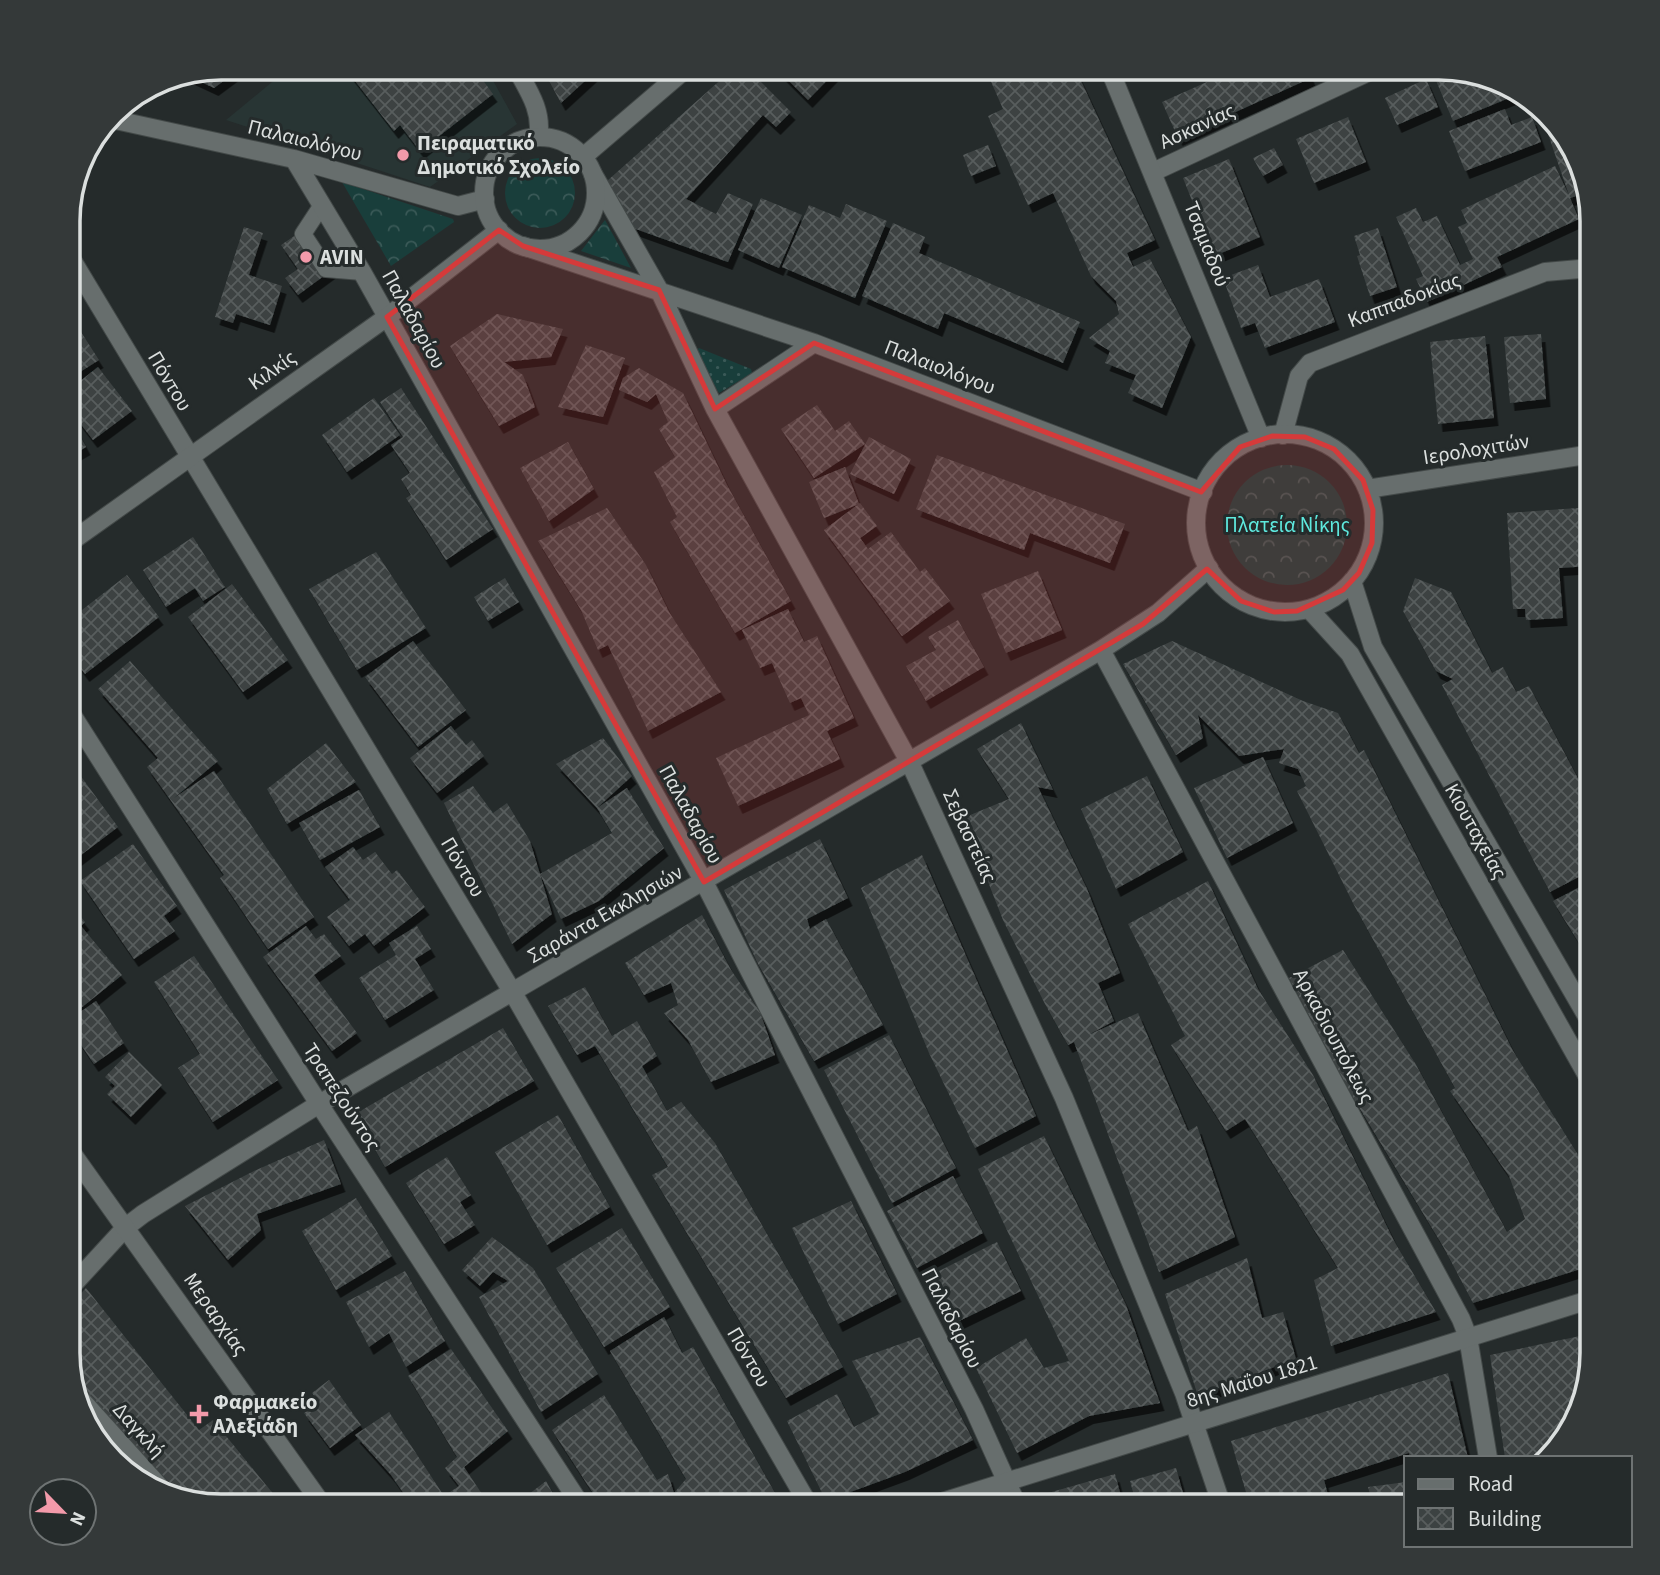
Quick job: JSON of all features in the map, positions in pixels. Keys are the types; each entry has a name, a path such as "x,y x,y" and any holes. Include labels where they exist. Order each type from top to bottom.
{"street":[{"name":"Τσαμαδού","path":"1114,80 1261,438"},
{"name":"Ασκανίας","path":"1153,172 1351,80"},
{"path":"523,81 537,109 538,137"},
{"path":"583,157 672,81"},
{"name":"Παλαιολόγου","path":"123,121 294,159 458,206 485,199"},
{"path":"538,137 559,140 583,157 593,174 595,203 582,230 555,247 523,246 499,230 491,219 485,199 487,177 497,158 512,145 538,137"},
{"name":"Παλαδαρίου","path":"294,159 362,272 704,882 974,1409 1012,1494"},
{"name":"Σεβαστείας","path":"593,174 659,290 715,410 910,763 1064,1098 1195,1423 1218,1494"},
{"name":"Κιλκίς","path":"81,534 387,317 499,230"},
{"name":"Παλαιολόγου","path":"523,246 814,343 1203,492"},
{"name":"Καππαδοκίας","path":"1283,435 1299,376 1310,363 1545,272 1579,269"},
{"name":"Πόντου","path":"81,275 513,993 802,1494"},
{"path":"715,410 814,343"},
{"path":"1283,435 1315,440 1334,449 1350,463 1367,489 1373,510 1374,532 1364,563 1352,581 1332,598 1309,609 1274,612 1252,606 1231,594 1209,568 1198,536 1197,514 1203,492 1221,462 1240,447 1261,438 1283,435"},
{"name":"Ιερολοχιτών","path":"1367,489 1579,456"},
{"name":"Σαράντα Εκκλησιών","path":"81,1276 126,1227 319,1104 1101,650 1158,613 1209,568"},
{"name":"Κιουταχείας","path":"1352,581 1373,647 1579,1003"},
{"name":"Κιουταχείας","path":"1309,609 1350,654 1579,1061"},
{"name":"Αρκαδιουπόλεως","path":"1101,650 1461,1319 1468,1338 1488,1456"},
{"name":"Τραπεζούντος","path":"81,729 319,1104 574,1494"},
{"name":"Μεραρχίας","path":"81,1165 315,1494"},
{"name":"8ης Μαΐου 1821","path":"966,1494 1579,1303"},
{"name":"Δαγκλή","path":"95,1415 148,1474"}],"lane":[{"path":"322,205 303,234 326,269 362,272"}],"highlighted area":[{"path":"499,230 523,246 659,290 715,409 814,343 1201,492 1240,447 1272,436 1305,437 1334,449 1363,480 1373,510 1372,543 1359,573 1343,590 1297,611 1274,612 1241,601 1207,569 1143,624 704,882 387,317"}],"shaded area":[{"name":"Πειραματικό Δημοτικό Σχολείο","path":"273,81 493,81 517,124 430,187 226,120"}],"green space":[{"path":"533,158 547,158 560,164 569,173 575,193 573,206 565,218 547,228 533,228 520,222 511,213 505,200 505,186 511,173 520,164"},
{"path":"342,182 453,219 454,222 391,266"},
{"path":"605,220 631,268 581,251"},
{"path":"699,348 751,369 752,373 719,393 695,352"},
{"name":"Πλατεία Νίκης","path":"1287,465 1310,469 1330,482 1343,502 1347,525 1343,548 1330,568 1310,581 1287,585 1264,581 1244,568 1231,548 1227,525 1231,502 1244,482 1264,469"}],"building":[{"path":"827,80 808,100 789,81"},
{"path":"990,80 1081,80 1155,240 1127,253 1133,267 1150,259 1191,337 1162,408 1128,393 1136,375 1105,363 1110,351 1089,338 1119,314 1116,301 1091,276 1053,193 1028,205 988,116 1003,109"},
{"path":"1211,80 1306,80 1178,138 1162,102"},
{"path":"1426,80 1438,107 1397,125 1385,98"},
{"path":"1436,80 1475,85 1508,99 1453,121"},
{"path":"223,81 214,88 202,82"},
{"path":"355,81 483,81 493,94 420,151 400,125 394,131"},
{"path":"549,81 585,81 561,103"},
{"path":"720,81 760,81 791,112 776,127 763,115 686,199 716,214 728,193 753,204 728,262 633,228 607,181"},
{"path":"1505,109 1511,125 1532,117 1541,142 1465,171 1449,131"},
{"path":"1348,117 1366,162 1314,183 1296,139"},
{"path":"1548,133 1556,143 1572,176 1577,196 1570,198 1579,219 1497,257 1502,267 1427,302 1416,279 1423,276 1396,217 1416,208 1423,222 1437,216 1460,265 1473,259 1458,227 1467,223 1461,210 1555,166 1569,195"},
{"path":"988,145 996,166 971,176 963,155"},
{"path":"1274,148 1283,165 1263,176 1253,158"},
{"path":"1229,159 1260,237 1214,256 1183,178"},
{"path":"761,198 802,215 779,268 738,250"},
{"path":"846,204 887,221 855,298 782,267 809,205 840,218"},
{"path":"893,223 925,237 919,253 1080,322 1063,363 944,313 938,329 862,296"},
{"path":"244,227 263,233 249,275 282,286 270,325 236,314 233,323 215,317"},
{"path":"1378,228 1397,287 1370,296 1357,256 1360,255 1354,236"},
{"path":"303,230 332,270 298,295 285,278 298,269 281,245"},
{"path":"1258,265 1270,297 1319,279 1335,322 1265,348 1255,323 1241,328 1223,278"},
{"path":"497,314 563,329 551,357 504,362 523,375 535,407 499,426 450,346"},
{"path":"81,332 99,360 81,371"},
{"path":"1541,334 1546,399 1510,403 1504,337"},
{"path":"1485,336 1494,418 1438,424 1430,342"},
{"path":"586,345 625,358 603,417 558,407"},
{"path":"98,367 132,411 93,440 81,424 81,380"},
{"path":"639,368 683,393 727,485 791,601 735,633 670,522 677,517 654,472 675,457 659,429 668,422 656,394 647,402 619,390 623,378"},
{"path":"401,388 493,529 446,560 406,498 411,495 401,479 410,473 391,445 403,437 380,402"},
{"path":"374,398 400,435 347,472 322,435"},
{"path":"817,405 835,431 849,421 865,444 814,478 781,429"},
{"path":"869,437 911,459 894,494 850,474"},
{"path":"81,438 86,447 81,450"},
{"path":"568,442 594,489 549,521 520,468"},
{"path":"937,455 1125,524 1110,563 1030,533 1024,550 916,509"},
{"path":"845,467 859,504 824,518 809,482"},
{"path":"860,503 877,526 860,538 868,549 891,532 920,572 925,568 950,601 902,636 824,530"},
{"path":"607,508 646,565 669,612 721,692 648,731 608,645 598,650 581,610 538,541"},
{"path":"1579,508 1579,567 1559,568 1563,618 1526,620 1525,609 1513,609 1507,513"},
{"path":"193,537 225,587 203,601 195,588 166,607 143,570"},
{"path":"376,552 426,628 357,670 309,589"},
{"path":"1038,571 1062,630 1006,653 981,594"},
{"path":"127,575 159,617 85,674 81,669 81,611"},
{"path":"505,578 519,602 488,621 474,597"},
{"path":"1415,578 1451,592 1492,673 1503,667 1516,692 1529,686 1579,780 1579,877 1550,892 1442,685 1453,679 1436,671 1403,611"},
{"path":"232,584 288,660 243,692 188,617"},
{"path":"788,609 804,642 817,636 854,718 827,731 840,759 738,806 716,758 809,715 801,698 790,703 772,663 760,668 742,630"},
{"path":"958,620 984,667 926,701 906,666 936,650 928,637"},
{"path":"413,641 466,710 418,747 365,677"},
{"path":"1172,641 1303,701 1338,713 1359,753 1364,750 1513,1051 1579,1156 1579,1270 1473,1303 1444,1248 1351,1094 1289,978 1343,950 1415,1063 1507,1232 1525,1219 1509,1176 1450,1091 1455,1088 1354,905 1297,791 1306,786 1298,769 1279,763 1284,749 1239,756 1198,715 1203,738 1176,755 1123,664"},
{"path":"130,661 218,761 174,798 214,771 314,917 268,949 220,878 224,875 147,767 158,758 98,689"},
{"path":"1021,723 1053,790 1038,787 1087,889 1120,973 1098,983 1114,1021 1088,1035 1138,1013 1188,1131 1197,1126 1235,1237 1159,1272 1074,1042 1068,1045 1003,920 963,818 1009,799 977,749"},
{"path":"451,726 466,745 472,740 484,756 437,793 410,758"},
{"path":"603,738 632,776 597,808 556,764"},
{"path":"326,743 356,782 287,824 267,789"},
{"path":"1263,757 1293,823 1227,858 1194,788"},
{"path":"81,776 118,827 81,855"},
{"path":"1147,776 1183,852 1116,889 1081,809"},
{"path":"473,786 493,813 507,803 530,841 552,914 512,944 444,803"},
{"path":"627,788 664,848 599,901 561,919 540,874 612,833 597,808"},
{"path":"359,790 380,827 320,860 299,823"},
{"path":"820,839 848,898 807,919 810,929 826,919 883,1025 814,1061 757,962 724,890"},
{"path":"133,844 177,906 164,916 175,931 134,959 81,880"},
{"path":"353,847 363,860 375,852 392,874 397,870 425,907 374,946 365,934 349,946 327,917 350,900 325,867"},
{"path":"922,855 1036,1116 975,1148 929,1053 861,888"},
{"path":"1208,881 1258,989 1313,1075 1394,1241 1436,1312 1331,1346 1314,1280 1338,1268 1245,1119 1226,1131 1171,1045 1185,1036 1128,924"},
{"path":"1579,888 1579,943 1553,901"},
{"path":"702,915 731,970 760,1012 775,1055 711,1082 688,1040 664,1013 678,1005 671,983 644,995 625,963"},
{"path":"81,926 122,975 81,1008"},
{"path":"306,926 316,939 324,934 341,956 314,975 357,1033 332,1051 263,957"},
{"path":"417,926 431,949 415,959 434,990 385,1020 359,978 396,955 389,943"},
{"path":"194,956 278,1080 213,1122 178,1068 200,1054 154,982"},
{"path":"585,987 612,1036 637,1021 657,1056 642,1066 667,1111 681,1102 715,1143 843,1367 786,1398 652,1175 668,1167 595,1046 577,1055 548,1006"},
{"path":"96,1001 124,1043 94,1064 81,1045 81,1012"},
{"path":"503,1028 534,1081 385,1167 355,1114"},
{"path":"889,1035 956,1168 892,1203 824,1070"},
{"path":"129,1052 162,1085 131,1117 107,1094 115,1086 105,1077"},
{"path":"558,1115 610,1207 547,1245 495,1152"},
{"path":"1044,1136 1126,1305 1160,1403 1089,1416 1017,1453 976,1368 1026,1338 1044,1368 1069,1361 978,1169"},
{"path":"324,1140 341,1184 257,1214 261,1230 228,1260 185,1206 254,1171"},
{"path":"447,1157 471,1195 460,1202 475,1225 444,1244 406,1183"},
{"path":"953,1176 983,1233 917,1268 887,1211"},
{"path":"356,1198 392,1256 336,1290 302,1231"},
{"path":"851,1201 897,1294 838,1324 792,1228"},
{"path":"622,1228 670,1307 604,1347 556,1268"},
{"path":"492,1237 533,1268 598,1374 541,1412 479,1297 508,1281 493,1272 480,1286 462,1270"},
{"path":"997,1242 1021,1291 951,1325 927,1277"},
{"path":"1247,1258 1262,1318 1283,1312 1296,1359 1198,1396 1165,1294"},
{"path":"405,1271 445,1341 406,1367 389,1333 369,1347 346,1302"},
{"path":"86,1288 199,1430 213,1420 273,1494 203,1493 172,1486 87,1395 81,1362 81,1293"},
{"path":"664,1317 682,1353 693,1347 775,1494 594,1494 552,1430 604,1395 657,1480 668,1474 674,1493 686,1479 610,1351"},
{"path":"1579,1336 1577,1381 1572,1399 1556,1432 1534,1456 1505,1456 1490,1355"},
{"path":"920,1337 973,1440 905,1472 845,1494 823,1494 787,1421 837,1394 854,1427 879,1414 852,1361"},
{"path":"451,1349 508,1431 464,1467 482,1494 447,1494 459,1486 445,1468 457,1457 408,1376"},
{"path":"1448,1373 1468,1456 1410,1456 1409,1453 1324,1480 1328,1494 1246,1494 1231,1441"},
{"path":"329,1380 361,1425 330,1448 304,1413 319,1402 312,1393"},
{"path":"389,1412 443,1494 404,1494 391,1475 355,1435"},
{"path":"1176,1468 1183,1494 1134,1494 1130,1481"},
{"path":"1115,1474 1120,1494 1048,1494"},
{"path":"546,1481 553,1494 529,1494"},
{"path":"1404,1482 1404,1494 1370,1494 1368,1487"}],"place":[{"name":"Πειραματικό Δημοτικό Σχολείο","path":"403,155"},
{"name":"AVIN","path":"306,257"},
{"name":"Φαρμακείο Αλεξιάδη","path":"199,1414"}]}
